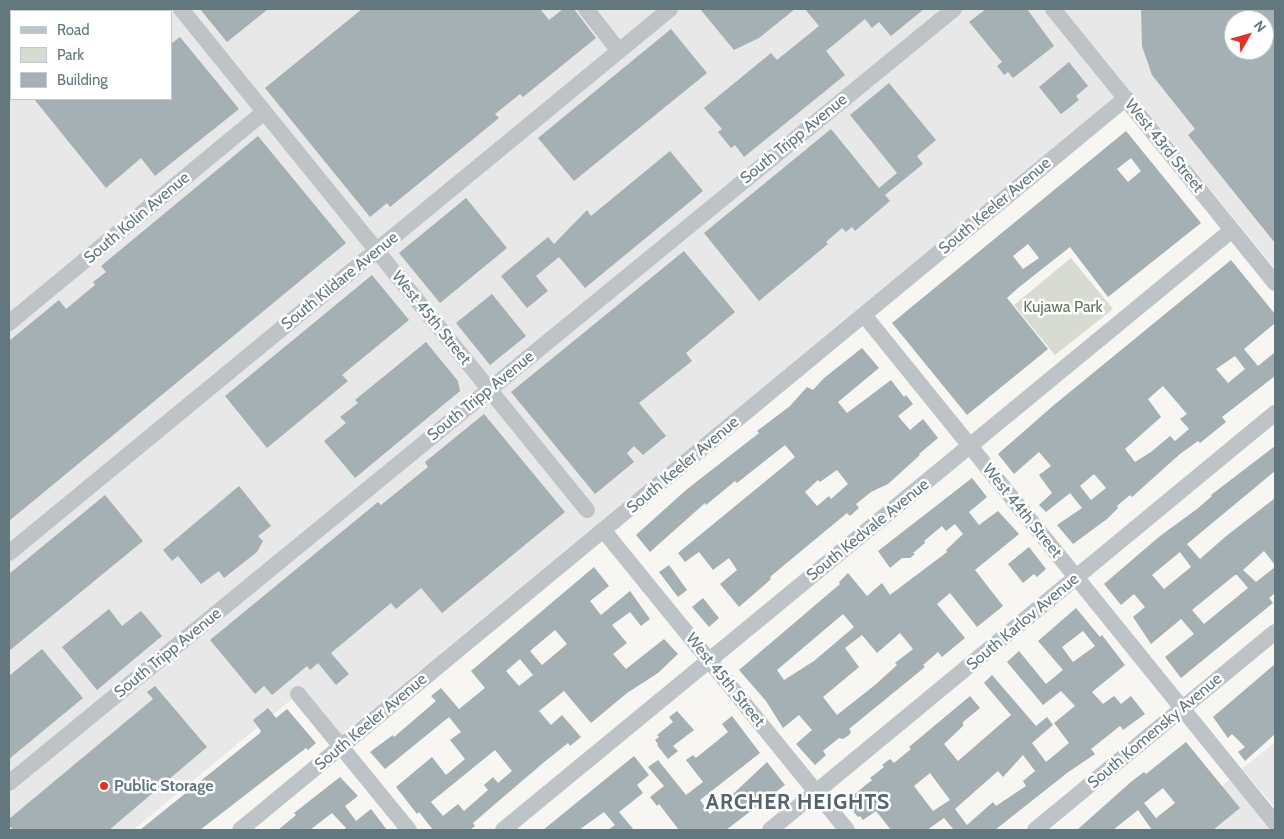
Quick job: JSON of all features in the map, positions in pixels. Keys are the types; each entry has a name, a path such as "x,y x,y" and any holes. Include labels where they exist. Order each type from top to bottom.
{"street":[{"name":"West 45th Street","path":"181,9 587,510"},
{"path":"586,9 620,51"},
{"name":"South Kildare Avenue","path":"9,553 670,9"},
{"name":"South Tripp Avenue","path":"9,783 954,9"},
{"name":"West 43rd Street","path":"1053,9 1275,283"},
{"name":"South Keeler Avenue","path":"240,830 1126,98"},
{"name":"South Kolin Avenue","path":"9,323 264,112"},
{"name":"South Kedvale Avenue","path":"504,830 1232,230"},
{"name":"West 44th Street","path":"864,315 1275,823"},
{"name":"South Karlov Avenue","path":"770,830 1275,413"},
{"name":"West 45th Street","path":"604,530 847,830"},
{"name":"South Komensky Avenue","path":"1035,830 1275,632"},
{"path":"298,694 409,830"}],"shaded area":[{"path":"9,9 1275,9 1275,269 1127,87 335,740 298,694 133,830 9,830"},
{"path":"1275,742 1275,807 1242,769"},
{"path":"1230,779 1270,829 1168,830"}],"green space":[{"name":"Kujawa Park","path":"1071,258 1113,309 1055,355 1014,305"}],"building":[{"path":"200,9 268,9 227,42"},
{"path":"362,9 540,9 549,20 563,9 574,9 596,38 523,97 520,94 495,114 499,118 390,207 387,203 370,217 265,88"},
{"path":"700,9 795,9 759,38 734,50"},
{"path":"805,9 924,9 891,36 879,22 872,28 865,19 826,51 845,75 744,157 735,145 731,148 718,132 722,129 704,108 771,53 777,60 819,26"},
{"path":"986,9 1027,9 1054,46 1013,78 1008,72 1004,75 997,66 1002,62 969,22"},
{"path":"1141,9 1275,9 1275,243 1188,135 1195,129 1152,75 1142,46"},
{"path":"671,29 707,73 574,181 538,138"},
{"path":"180,37 239,109 155,176 141,158 106,188 35,100 172,100 172,43"},
{"path":"1069,62 1088,86 1076,96 1079,100 1061,114 1039,87"},
{"path":"889,83 936,140 917,156 923,164 885,195 890,201 855,231 852,227 846,232 842,228 826,242 828,244 759,301 704,233 831,129 879,188 897,173 850,115"},
{"path":"1126,131 1201,223 1108,297 1070,247 1018,288 1007,298 1048,349 967,415 892,323","holes":["1131,158 1141,171 1128,182 1117,169","1028,244 1039,258 1023,269 1013,256"]},
{"path":"258,136 346,243 9,521 9,341 59,300 66,309 95,285 93,282 106,272 101,266"},
{"path":"670,151 703,191 585,288 559,257 536,276 548,291 527,308 501,276 548,237 554,244 587,210 591,216"},
{"path":"466,198 507,248 440,303 399,253"},
{"path":"684,251 735,312 686,353 692,361 639,403 666,436 643,455 634,446 627,453 634,462 595,494 511,392"},
{"path":"1231,260 1275,314 1275,323 1244,349 1258,366 1275,352 1275,376 1222,417 1226,422 1200,443 1198,441 1180,454 1132,497 1130,495 1117,506 1118,508 1107,519 1073,544 1057,525 1082,508 1070,493 1046,512 1039,505 1052,493 1039,475 1051,466 1039,452 1014,474 998,454 1054,405","holes":["1235,356 1245,369 1228,383 1216,369","1163,386 1187,414 1180,419 1189,429 1175,441 1170,436 1151,452 1135,462 1125,449 1161,417 1148,399","1094,474 1106,488 1091,500 1080,486"]},
{"path":"372,275 409,320 342,375 348,381 267,448 225,396"},
{"path":"492,294 526,336 490,365 456,323"},
{"path":"426,342 458,381 460,391 355,478 324,441 346,423 340,417 358,403 355,400"},
{"path":"862,348 879,368 838,402 847,413 891,380 904,397 906,395 913,404 898,416 910,430 923,419 938,438 888,484 871,492 856,504 859,508 850,516 847,513 771,576 770,580 739,607 720,584 737,570 729,558 713,570 699,552 685,562 678,553 795,457 785,445 737,483 735,481 706,505 705,503 650,552 636,535 686,490 759,433 757,431 790,406 807,387 813,390 824,378","holes":["837,470 848,484 831,499 829,496 817,506 805,492 818,480 820,482"]},
{"path":"484,414 565,512 442,613 421,588 396,609 391,603 331,653 349,674 336,685 318,663 310,670 307,666 272,695 264,686 255,694 210,640 378,502 381,505 428,467 425,462"},
{"path":"1275,446 1275,471 1187,544 1200,559 1275,498 1275,565 1264,551 1243,570 1256,582 1275,567 1275,593 1269,598 1273,603 1181,678 1165,657 1194,634 1181,619 1151,644 1133,617 1145,607 1134,594 1121,605 1104,584 1160,536 1197,509 1211,495","holes":["1180,552 1191,567 1164,589 1152,575","1235,575 1248,588 1204,624 1192,610"]},
{"path":"972,478 987,497 969,512 979,525 998,511 1019,534 975,570 1003,606 977,627 950,593 937,604 965,638 942,657 938,652 923,665 925,667 849,729 851,732 849,735 843,739 839,738 823,751 826,755 815,765 796,744 812,730 799,715 783,728 766,701 739,670 840,584 839,582 848,573 867,596 882,583 890,595 947,552 946,550 963,534 955,524 946,531 942,526 924,541 925,543 913,553 915,554 910,558 902,558 890,568 878,551","holes":["843,614 854,627 814,661 784,680 777,670","900,633 913,649 895,663 897,665 875,685 837,715 823,697 859,667 845,648 862,635 877,653"]},
{"path":"239,486 271,526 258,536 263,541 257,552 224,578 219,571 201,584 178,556 172,561 163,550"},
{"path":"105,495 143,541 9,651 9,574"},
{"path":"1029,547 1046,569 1037,577 1034,574 1023,583 1008,564"},
{"path":"669,565 687,590 678,597 659,572"},
{"path":"594,567 609,586 590,601 601,615 630,591 650,619 641,626 630,612 612,625 627,643 613,654 626,669 664,639 678,654 658,673 627,693 591,723 564,691 539,711 551,725 562,715 581,737 570,746 568,743 543,763 473,823 475,826 470,830 433,830 419,812 417,814 396,787 432,757 446,775 465,759 450,740 461,732 449,717 385,769 370,752 393,735 394,737 436,701 431,696 441,688 459,709 485,688 471,671","holes":["555,630 567,644 542,665 530,651","520,659 533,675 519,686 506,671","495,750 512,771 498,783 493,777 484,785 488,790 464,811 458,804 443,816 431,802"]},
{"path":"703,598 719,618 709,627 692,607"},
{"path":"1076,608 1100,637 1102,635 1125,665 1092,692 1103,704 1114,696 1121,704 1131,696 1145,714 1123,730 1120,726 1091,749 1095,754 1067,773 995,830 954,830 944,818 927,830 891,830 876,811 863,820 860,816 858,817 845,802 872,780 870,778 884,767 882,765 890,759 894,763 911,749 909,747 970,696 980,708 963,722 963,726 944,744 958,761 1011,715 984,683 992,675 1036,726 1047,717 1053,725 1032,743 1046,762 1069,743 1054,723 1075,706 1061,691 1043,705 1007,662 1019,651 1046,684 1063,670 1038,641","holes":["1083,631 1095,646 1073,662 1062,647","1023,755 1035,771 1023,781 1026,786 996,806 993,802 967,825 955,809 998,771 1003,777","930,773 950,800 933,811 914,786"]},
{"path":"109,609 122,626 141,611 162,636 97,690 62,647"},
{"path":"42,649 83,698 9,759 9,676"},
{"path":"1275,664 1275,734 1245,761 1238,752 1245,747 1232,734 1228,738 1213,717"},
{"path":"155,686 207,747 109,830 13,830 9,825 9,819 153,699 147,692"},
{"path":"268,708 276,718 287,709 316,743 308,750 306,748 200,830 140,830 260,733 261,731 253,720"},
{"path":"677,711 694,730 673,746 678,751 668,759 655,740 659,737 657,735 673,722 669,717"},
{"path":"732,716 760,753 700,800 710,814 716,809 719,811 734,798 732,795 767,762 785,785 726,830 679,830 659,804 657,806 650,797 664,786 648,767 658,760 686,795 703,782 686,760 693,755 696,758 728,732 722,724"},
{"path":"1186,742 1240,808 1213,830 1152,830 1138,810 1113,830 1077,830 1132,781 1144,772 1146,774","holes":["1163,788 1175,803 1156,818 1144,803"]},
{"path":"634,756 649,775 637,785 643,793 619,812 634,830 608,830 615,825 604,812 579,830 543,830"},
{"path":"340,777 358,796 345,806 356,821 371,809 387,830 343,830 346,828 332,813 310,830 278,830 296,815 294,813"}],"place":[{"name":"Public Storage","path":"104,786"}],"district":[{"name":"ARCHER HEIGHTS","path":"798,803"}]}
